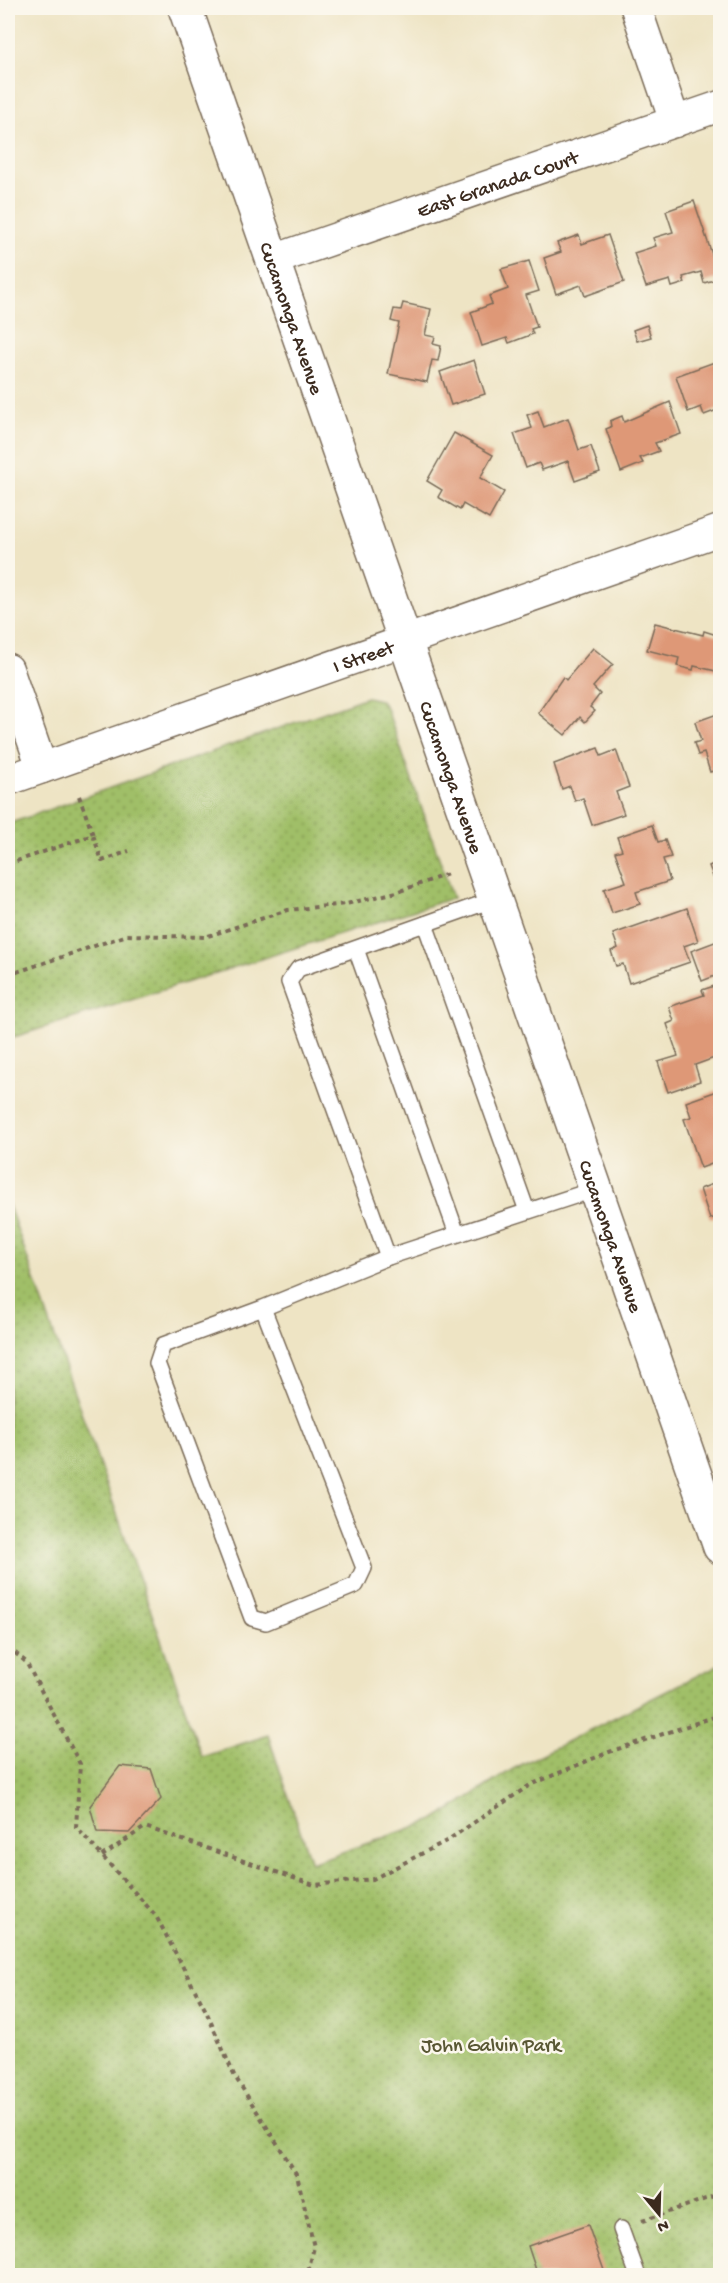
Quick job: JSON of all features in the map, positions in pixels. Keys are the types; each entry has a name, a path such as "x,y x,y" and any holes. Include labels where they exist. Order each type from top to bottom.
{"street":[{"name":"Cucamonga Avenue","path":"185,8 720,1547"},
{"path":"636,8 675,122"},
{"name":"East Granada Court","path":"273,260 720,106"},
{"name":"I Street","path":"8,780 720,530"},
{"path":"8,669 42,768"}],"lane":[{"path":"388,1257 289,982 298,969 495,899"},
{"path":"425,924 527,1211"},
{"path":"356,949 457,1234"},
{"path":"263,1308 364,1568 356,1585 266,1622 252,1618 157,1363 163,1345 263,1308 388,1257 596,1189"},
{"path":"621,2229 638,2276"}],"path":[{"path":"80,796 102,861 129,851"},
{"path":"8,864 93,835"},
{"path":"8,975 127,935 205,937 288,910 346,904 397,892 451,873"},
{"path":"8,1647 26,1662 80,1764 76,1827 156,1916 206,2012 234,2074 297,2175 314,2247 307,2276"},
{"path":"102,1856 145,1827 314,1885 373,1879 448,1840 530,1785 609,1752 720,1715"},
{"path":"621,2229 720,2194"}],"green space":[{"path":"367,697 380,700 387,709 453,898 8,1039 8,824"},
{"name":"John Galvin Park","path":"8,1203 202,1757 268,1735 311,1863 434,1820 513,1769 720,1664 720,2275 8,2275"}],"building":[{"path":"694,201 720,278 704,283 701,272 683,277 685,283 672,287 670,280 646,287 634,253 656,246 653,238 673,232 666,211"},
{"path":"579,235 582,244 608,235 624,282 585,296 581,285 556,294 544,258 561,252 557,243"},
{"path":"529,261 539,291 526,295 537,327 531,329 533,334 509,343 507,338 482,346 471,312 492,304 489,296 508,289 501,269"},
{"path":"403,303 431,309 425,335 435,337 433,344 441,346 438,361 432,360 427,382 388,374 399,323 391,321 394,309 401,310"},
{"path":"647,325 651,337 637,341 633,330"},
{"path":"474,360 485,394 451,405 440,372"},
{"path":"720,360 720,409 704,415 701,407 688,412 676,376"},
{"path":"670,402 681,434 655,443 659,451 640,458 643,463 621,472 606,429 611,427 610,421 622,416 624,422"},
{"path":"538,411 544,427 568,418 579,450 591,446 600,472 575,481 568,461 542,470 539,463 526,468 514,434 532,428 527,415"},
{"path":"454,433 493,455 480,478 504,492 489,519 463,504 460,510 438,497 442,490 427,481"},
{"path":"655,623 703,635 704,631 720,636 720,672 694,666 693,670 677,666 679,658 647,650"},
{"path":"593,648 613,664 593,687 600,694 590,707 595,711 585,722 580,717 565,735 538,713 563,677 566,680"},
{"path":"720,713 720,769 710,772 704,753 698,755 694,743 701,741 695,722"},
{"path":"598,748 601,756 616,750 629,787 616,792 624,814 592,825 583,798 575,801 570,786 562,789 554,764"},
{"path":"652,825 658,842 665,840 671,857 663,859 670,881 636,892 640,904 612,913 604,889 626,882 615,852 622,850 617,837"},
{"path":"720,861 720,880 715,882 709,866"},
{"path":"687,908 698,941 684,946 690,962 629,983 623,964 616,966 611,951 618,948 613,934"},
{"path":"720,940 720,974 702,981 691,951"},
{"path":"720,984 720,1056 695,1065 700,1081 668,1092 658,1062 678,1056 667,1024 674,1021 669,1007 704,995 702,990"},
{"path":"720,1090 720,1134 717,1135 720,1161 701,1168 684,1119 691,1117 686,1102"},
{"path":"720,1181 720,1216 710,1219 700,1189"},
{"path":"120,1766 151,1769 161,1799 129,1833 97,1832 90,1806"},
{"path":"588,2225 606,2276 538,2276 528,2246"}]}
